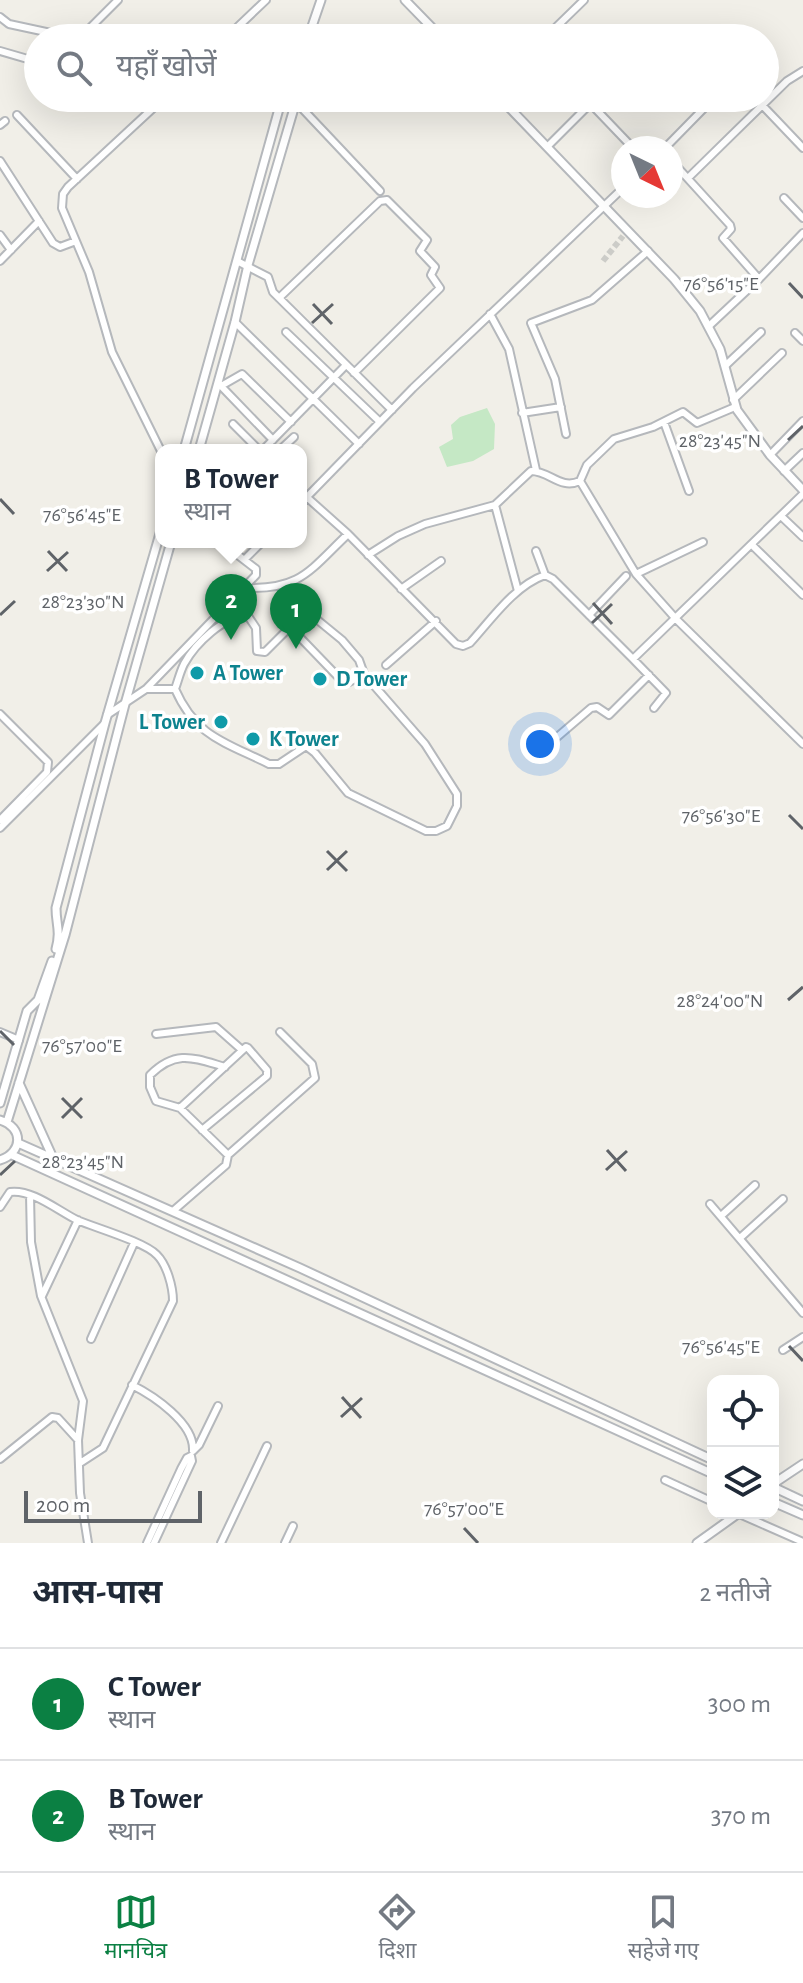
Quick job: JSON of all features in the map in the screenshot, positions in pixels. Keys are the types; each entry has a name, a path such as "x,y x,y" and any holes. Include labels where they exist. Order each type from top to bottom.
{"street":[{"path":"92,24 118,0"},
{"path":"241,24 266,0"},
{"path":"313,24 321,0"},
{"path":"405,0 428,24"},
{"path":"559,24 584,0"},
{"path":"0,17 9,24 24,28"},
{"path":"0,51 24,58"},
{"path":"779,89 803,71"},
{"path":"149,112 68,187 62,208 89,272 112,352 158,444"},
{"path":"186,444 278,112"},
{"path":"201,444 220,385 248,265 293,112"},
{"path":"307,112 380,191"},
{"path":"514,112 604,206 625,233 648,251 687,294 710,325 725,366 734,404 770,455 803,492 633,659"},
{"path":"548,146 580,112"},
{"path":"594,112 620,136"},
{"path":"677,136 700,112"},
{"path":"688,178 755,112"},
{"path":"769,112 803,148"},
{"path":"17,115 77,179"},
{"path":"0,161 57,246 76,241"},
{"path":"683,173 730,225 731,229 723,238 759,279"},
{"path":"784,198 803,218"},
{"path":"307,493 611,199"},
{"path":"279,298 380,201 387,200 427,240 420,251 435,267 431,276 440,288 354,373"},
{"path":"0,261 39,221"},
{"path":"710,325 803,233"},
{"path":"0,235 11,250"},
{"path":"566,434 555,379 531,323 588,303 648,251"},
{"path":"237,261 268,277 272,291 392,410"},
{"path":"490,314 509,349 536,470 561,484 580,481 587,465 614,439 685,412 700,423 734,404 782,353"},
{"path":"235,322 359,444"},
{"path":"286,332 380,422"},
{"path":"725,366 761,332"},
{"path":"795,333 803,341"},
{"path":"268,444 346,365"},
{"path":"220,385 242,374 291,422"},
{"path":"220,385 273,440"},
{"path":"522,413 561,407"},
{"path":"770,455 803,421"},
{"path":"664,422 689,491"},
{"path":"233,424 255,444"},
{"path":"286,444 294,437"},
{"path":"784,471 803,453"},
{"path":"368,555 425,524 495,505 525,474 536,470"},
{"path":"580,481 636,574 676,619 803,744"},
{"path":"307,500 348,534 456,644 463,646 470,643 518,591 545,575"},
{"path":"495,505 518,591"},
{"path":"781,516 803,537"},
{"path":"243,588 267,589 299,580 348,534"},
{"path":"636,574 703,542"},
{"path":"752,545 803,595"},
{"path":"0,1103 27,1011 38,1000 54,956 60,932 56,908 156,548"},
{"path":"0,1160 12,1155 18,1143 16,1131 4,1121 19,1083 65,935 169,548"},
{"path":"0,828 106,719 146,689 257,572 229,548"},
{"path":"245,559 256,548"},
{"path":"536,551 545,575 553,579 666,693 654,708"},
{"path":"401,589 441,561"},
{"path":"589,615 626,576"},
{"path":"309,613 342,640 359,660 364,674 425,744 457,794 457,806 447,826 426,831 348,793 306,746 279,764 269,764 195,724 175,689 192,652 237,616 248,616 256,628 257,651 265,652 290,627 309,613"},
{"path":"386,665 436,621"},
{"path":"290,627 343,682 364,674"},
{"path":"159,675 179,677"},
{"path":"556,738 591,708 597,707 609,715 649,675"},
{"path":"146,689 175,689"},
{"path":"0,714 48,762 47,772 0,820"},
{"path":"156,1034 216,1027 242,1050"},
{"path":"0,1032 19,1040"},
{"path":"173,1211 226,1165 228,1155 315,1078 312,1064 280,1032"},
{"path":"180,1108 242,1050 248,1048 267,1070 267,1076 202,1130"},
{"path":"225,1067 188,1056 157,1068 149,1080 152,1096 161,1104 180,1108 228,1155"},
{"path":"19,1083 54,1159"},
{"path":"18,1143 195,1221 707,1457"},
{"path":"12,1155 707,1471"},
{"path":"721,1216 755,1185"},
{"path":"1,1204 10,1192 30,1195 78,1220 134,1243 158,1256 173,1296 103,1448 80,1463"},
{"path":"30,1195 31,1242 41,1296 83,1401 78,1440 80,1493 88,1543"},
{"path":"740,1238 783,1199"},
{"path":"710,1204 803,1313"},
{"path":"41,1296 78,1220"},
{"path":"189,1237 195,1221"},
{"path":"91,1339 134,1243"},
{"path":"783,1350 803,1337"},
{"path":"132,1385 165,1406 191,1439 192,1453"},
{"path":"153,1541 181,1469 199,1445 218,1406"},
{"path":"0,1459 47,1418 58,1418 78,1440"},
{"path":"221,1543 267,1446"},
{"path":"779,1481 803,1464"},
{"path":"665,1480 707,1499"},
{"path":"779,1488 803,1501"},
{"path":"779,1505 803,1515"},
{"path":"697,1543 730,1519"},
{"path":"751,1519 803,1542"},
{"path":"285,1543 293,1526"}],"green space":[{"path":"487,408 495,424 494,449 473,461 447,467 439,447 453,439 451,425 460,417"}],"tunnel":[{"path":"603,261 623,236"}],"place":[{"name":"B Tower","path":"231,640"},
{"name":"C Tower","path":"296,649"},
{"name":"A Tower","path":"197,673"},
{"name":"D Tower","path":"320,679"},
{"name":"L Tower","path":"221,722"},
{"name":"K Tower","path":"253,739"}]}
